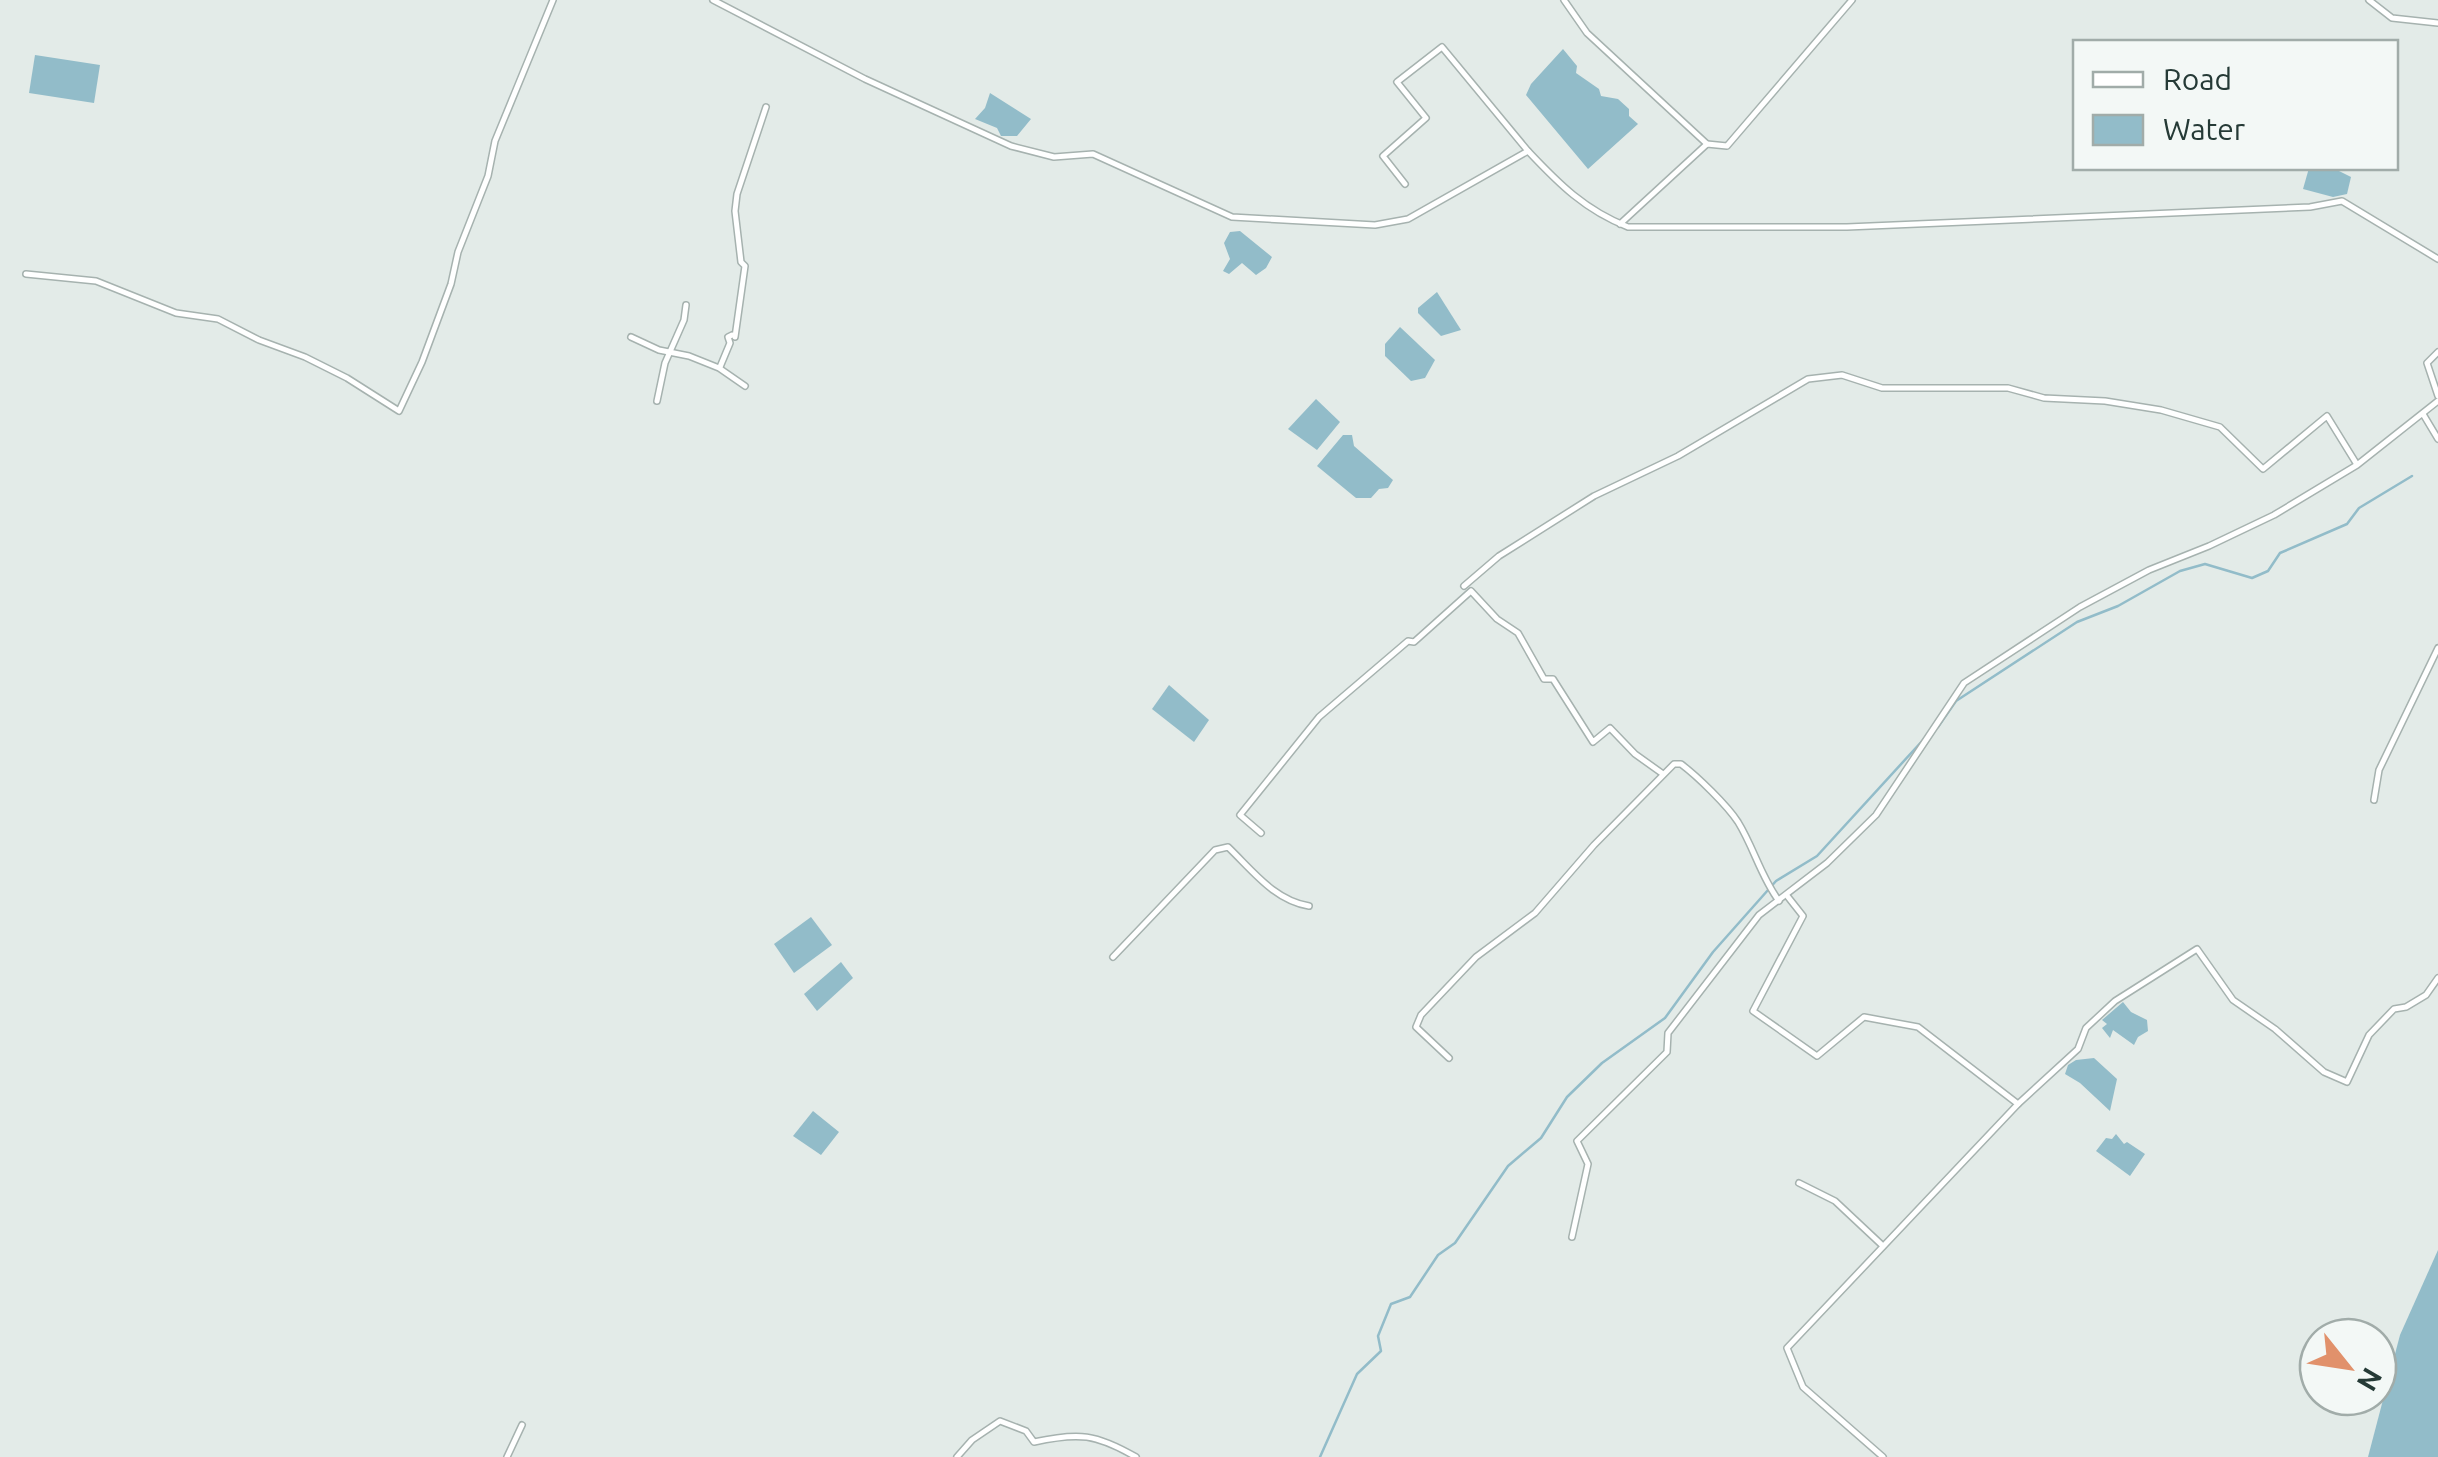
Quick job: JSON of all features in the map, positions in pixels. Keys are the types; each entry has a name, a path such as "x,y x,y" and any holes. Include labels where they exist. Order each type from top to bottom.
{"street":[{"path":"26,274 96,281 176,313 218,319 347,378 399,412 451,284 458,252 488,176 495,140 553,0"},
{"path":"713,0 865,79 1011,146 1054,157 1093,154 1232,217 1375,225 1408,219 1528,151"},
{"path":"1564,0 1587,32 1707,144 1727,146 1852,0"},
{"path":"2370,0 2392,18 2438,23"},
{"path":"1405,184 1383,156 1426,118 1397,82 1442,47 1559,184 1596,214 1628,227 1846,227 2310,207 2342,201 2438,258"},
{"path":"720,368 730,342 728,337 733,336 745,266 741,262 735,211 737,194 766,107"},
{"path":"1620,224 1707,144"},
{"path":"657,401 665,363 686,305"},
{"path":"631,337 659,350 720,368 744,386"},
{"path":"1572,1237 1588,1164 1578,1142 1667,1052 1668,1033 1759,914 1827,863 1876,815 1964,683 2080,608 2149,570 2274,514 2357,464 2438,398 2427,364 2438,352"},
{"path":"1464,586 1500,556 1594,496 1678,456 1808,379 1842,375 1882,388 2008,388 2044,398 2105,401 2161,410 2220,427 2262,469 2326,416 2357,464"},
{"path":"2423,414 2438,439"},
{"path":"1261,833 1240,815 1319,717 1470,592 1496,620 1518,633 1544,679 1553,679 1593,742 1610,728 1635,754 1663,774"},
{"path":"2374,800 2378,770 2438,648"},
{"path":"1449,1058 1416,1028 1420,1016 1476,957 1536,913 1594,844 1674,764 1681,764 1736,819 1765,882 1779,901"},
{"path":"1114,957 1215,850 1228,847 1274,892 1292,903 1309,906"},
{"path":"1787,896 1803,916 1753,1011 1816,1056 1864,1016 1918,1027 2018,1104"},
{"path":"1883,1457 1803,1387 1788,1348 2018,1104 2078,1049 2086,1028 2115,1001 2197,949 2233,1000 2276,1029 2324,1072 2347,1082 2369,1035 2394,1009 2406,1007 2426,994 2438,978"},
{"path":"1799,1183 1835,1202 1883,1246"},
{"path":"957,1457 972,1440 1000,1421 1026,1432 1034,1442 1066,1435 1101,1438 1136,1457"},
{"path":"506,1457 522,1424"}],"water":[{"path":"1563,49 1577,66 1576,73 1599,89 1601,96 1618,99 1638,124 1588,169 1526,95"},
{"path":"35,55 100,65 94,103 29,93"},
{"path":"990,93 1031,119 1017,136 1001,136 997,128 975,119 985,108"},
{"path":"2308,170 2337,170 2351,177 2347,194 2333,197 2303,189"},
{"path":"1240,231 1272,257 1256,275 1242,263 1229,274 1223,271 1230,259 1224,243 1230,232"},
{"path":"1437,292 1461,330 1441,336 1418,313 1418,308"},
{"path":"1400,327 1435,360 1425,378 1411,381 1385,356 1385,344"},
{"path":"1316,399 1340,422 1317,450 1288,429"},
{"path":"1343,435 1352,435 1354,446 1393,480 1388,488 1379,489 1371,498 1356,498 1317,466"},
{"path":"1169,685 1209,720 1194,742 1152,709"},
{"path":"811,917 832,945 794,973 774,944"},
{"path":"841,962 853,978 817,1011 804,994"},
{"path":"2123,1002 2131,1012 2147,1020 2148,1031 2134,1045 2113,1030 2110,1038 2102,1028 2107,1024 2102,1020"},
{"path":"2094,1058 2117,1079 2110,1111 2065,1074 2068,1065 2076,1060"},
{"path":"813,1111 839,1132 821,1155 793,1136"},
{"path":"2116,1134 2124,1144 2127,1142 2145,1154 2130,1176 2096,1151 2106,1138 2112,1139"},
{"path":"2438,1250 2438,1457 2368,1457 2378,1417 2398,1417 2400,1335"}],"waterway":[{"path":"1938,727 1956,701 2077,622 2118,606 2180,571 2205,564 2252,578 2268,571 2280,553 2347,524 2359,508 2412,476"},
{"path":"1320,1457 1357,1374 1381,1351 1378,1336 1391,1304 1410,1297 1438,1255 1455,1243 1508,1166 1541,1138 1567,1097 1602,1063 1665,1018 1713,952 1776,881 1817,856 1924,739"}]}
